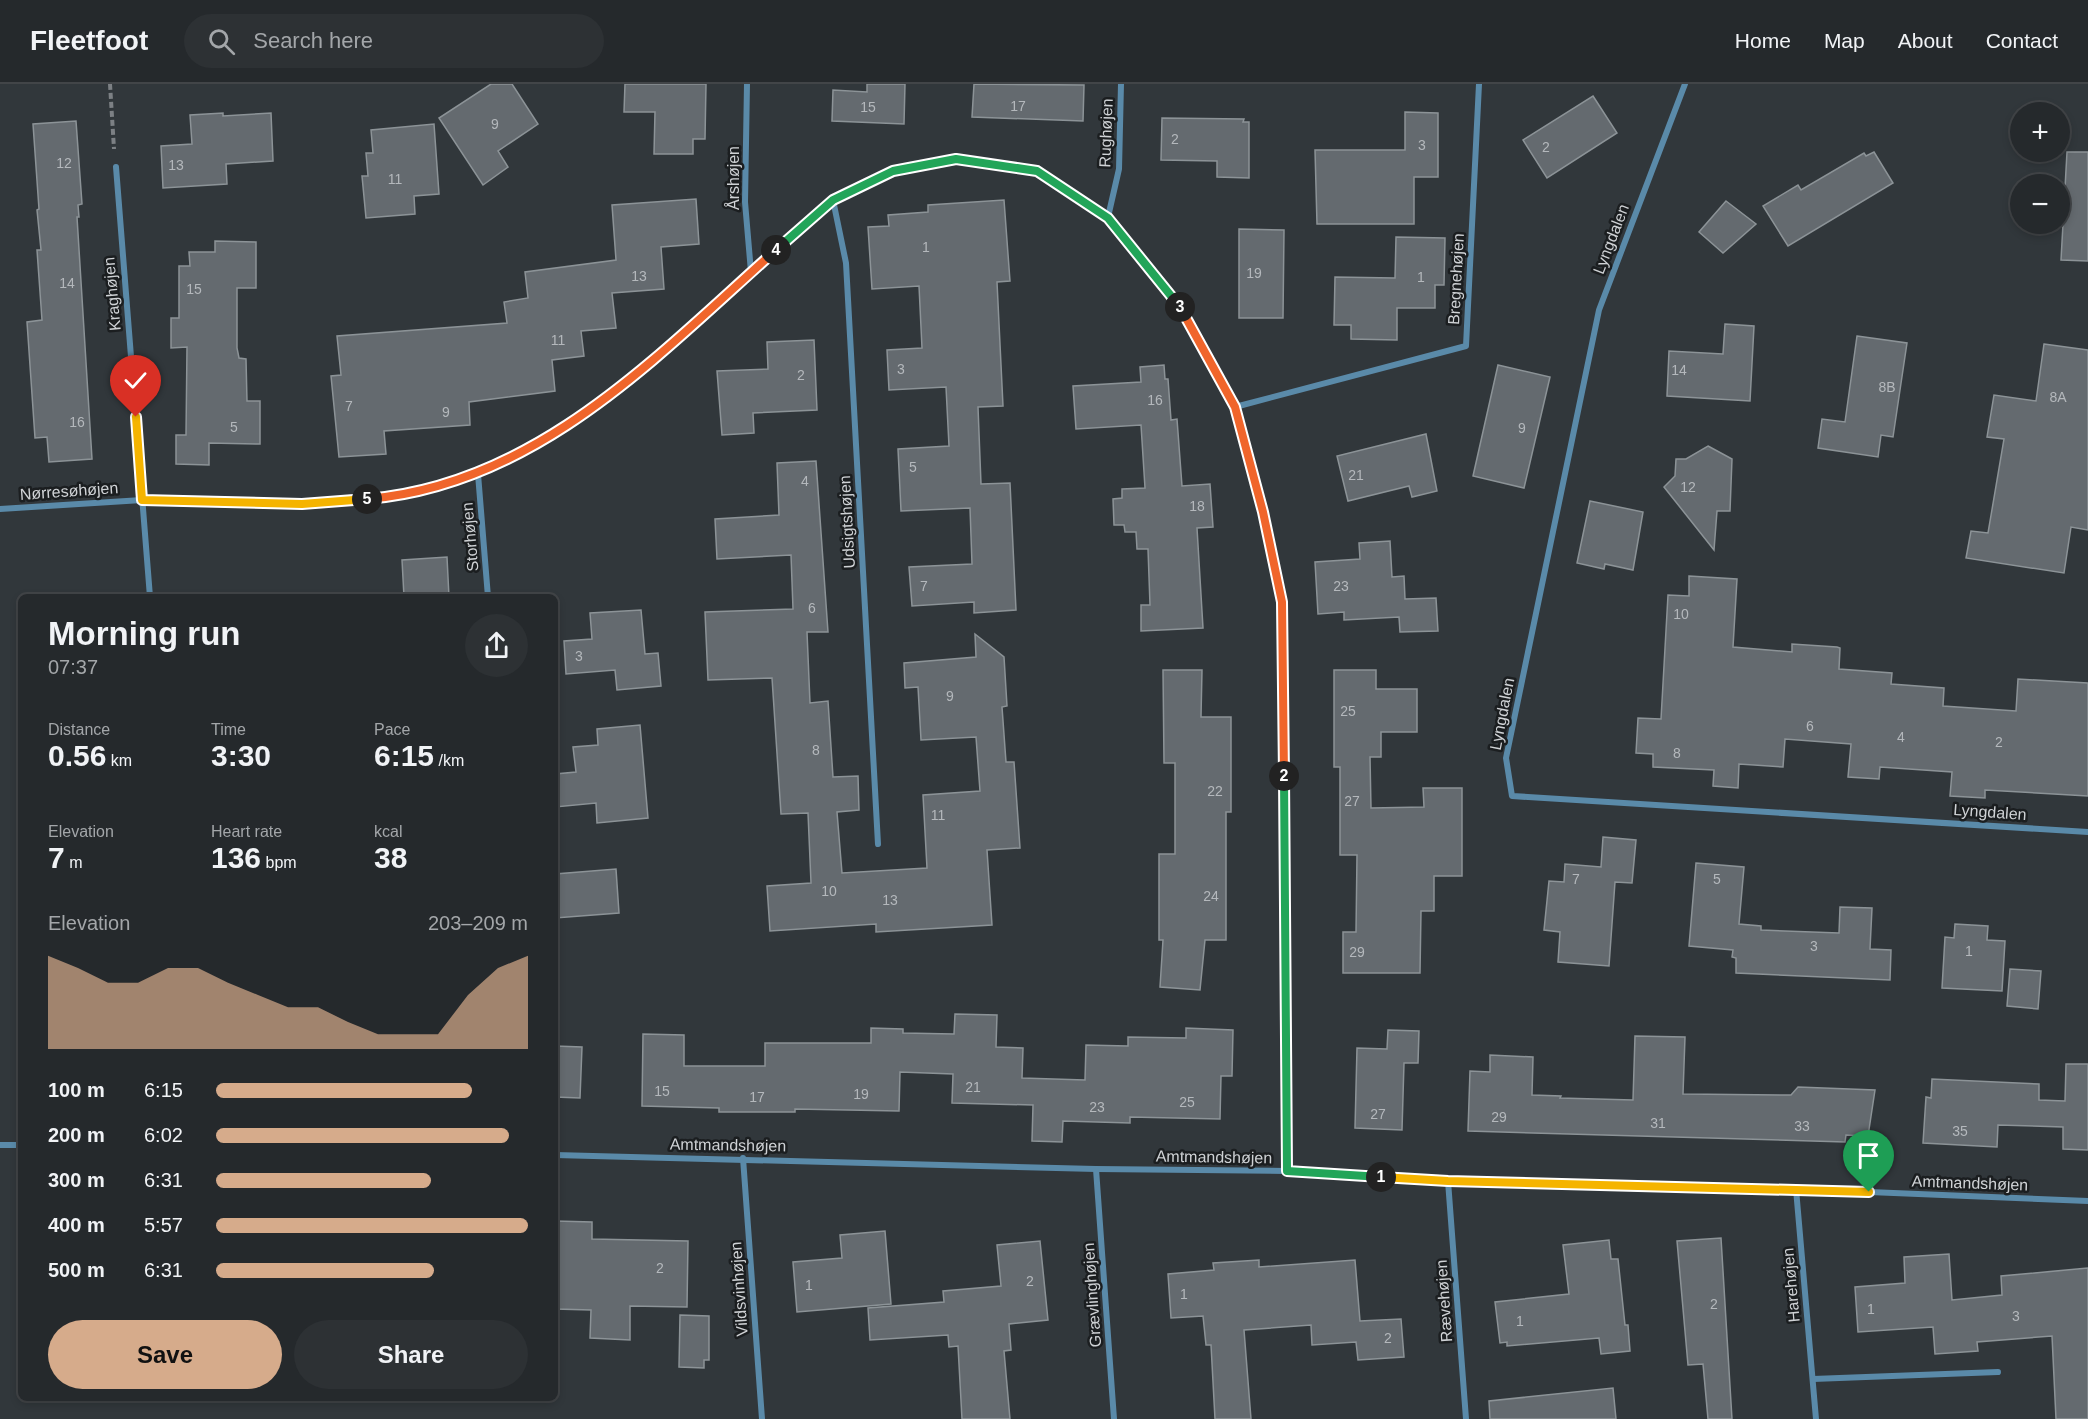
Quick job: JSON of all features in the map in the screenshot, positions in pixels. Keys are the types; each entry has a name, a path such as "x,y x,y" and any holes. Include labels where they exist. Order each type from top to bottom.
{"street":[{"name":"Årshøjen","path":"747,84 745,202 751,272"},
{"name":"Rughøjen","path":"1108,218 1119,169 1121,84"},
{"name":"Bregnehøjen","path":"1235,407 1466,346 1479,84"},
{"name":"Lyngdalen","path":"1685,84 1599,310 1506,758 1512,796 2088,832"},
{"name":"Nørresøhøjen","path":"0,509 142,500 302,504 387,497 478,474 545,441 613,394 833,200 893,171 956,159 1037,171 1108,218 1180,307 1235,407 1263,512 1282,602 1287,1171"},
{"name":"Kraghøjen","path":"116,167 150,594"},
{"name":"Udsigtshøjen","path":"833,200 846,263 878,843"},
{"name":"Storhøjen","path":"478,474 488,594"},
{"path":"0,1145 18,1145"},
{"name":"Amtmandshøjen","path":"558,1155 743,1158 1096,1169 1287,1171 1448,1181 1796,1189 2088,1201"},
{"name":"Vildsvinhøjen","path":"743,1158 762,1419"},
{"name":"Grævlinghøjen","path":"1096,1169 1114,1419"},
{"name":"Rævehøjen","path":"1448,1181 1466,1419"},
{"name":"Harehøjen","path":"1796,1189 1816,1419"},
{"path":"1813,1379 1998,1372"}],"path":[{"path":"110,84 116,167"}],"building":[{"path":"491,84 512,84 538,124 498,151 508,167 483,185 439,118"},
{"path":"625,84 706,84 705,139 693,139 693,154 654,154 655,112 624,112"},
{"path":"867,84 905,84 904,124 832,121 833,90 867,92"},
{"path":"974,84 1084,85 1083,121 972,117"},
{"path":"1593,96 1617,133 1547,178 1523,140"},
{"path":"1405,112 1438,113 1438,177 1414,177 1414,224 1317,224 1315,150 1405,150"},
{"path":"223,113 223,116 271,113 273,161 226,164 227,184 163,188 161,146 192,144 190,115"},
{"path":"1162,118 1244,119 1243,122 1249,122 1249,178 1217,177 1217,161 1161,160"},
{"path":"76,121 82,204 78,205 79,217 77,217 92,459 49,462 47,437 35,438 27,322 42,320 37,250 41,250 33,124"},
{"path":"434,124 439,194 414,196 415,214 366,218 362,176 368,176 366,153 373,153 371,130"},
{"path":"1874,152 1893,183 1788,246 1763,206 1798,185 1801,190 1864,153 1866,156"},
{"path":"2070,152 2088,152 2088,261 2061,260 2062,234 2070,234 2070,174 2066,174 2066,162 2070,162"},
{"path":"696,199 699,244 661,247 664,289 612,293 616,328 581,331 584,356 552,360 555,391 469,402 470,425 384,431 386,454 339,457 331,376 341,375 337,336 507,323 504,302 528,298 525,272 616,260 612,205"},
{"path":"1004,200 1010,281 997,282 1003,406 978,407 981,484 1010,483 1016,610 974,613 974,602 912,606 909,567 972,564 970,508 901,511 898,449 949,446 946,387 889,390 887,350 922,348 919,286 872,289 868,227 889,226 888,215 928,212 928,205"},
{"path":"1726,201 1756,224 1723,253 1699,232"},
{"path":"1239,229 1284,230 1283,318 1239,318"},
{"path":"1396,237 1445,238 1444,285 1435,285 1435,308 1397,308 1397,340 1351,339 1351,325 1334,325 1335,277 1395,278"},
{"path":"215,241 256,242 256,288 237,288 237,348 239,358 246,359 247,401 260,401 260,444 209,443 209,465 176,464 176,435 186,435 187,347 171,348 171,318 179,318 179,266 190,266 189,252 215,252"},
{"path":"1725,324 1754,326 1750,401 1667,396 1669,351 1723,354"},
{"path":"1857,336 1907,343 1893,437 1881,435 1878,457 1818,448 1822,419 1845,422"},
{"path":"814,340 817,410 753,413 754,433 722,435 717,371 768,369 767,342"},
{"path":"2044,344 2088,350 2088,530 2071,527 2064,573 1966,558 1971,531 1988,533 2004,439 1987,437 1994,395 2036,401"},
{"path":"1164,365 1165,379 1168,379 1171,420 1177,419 1182,486 1210,484 1213,527 1197,528 1203,628 1141,631 1141,605 1150,605 1148,549 1137,549 1136,532 1125,532 1124,525 1114,525 1113,499 1122,498 1122,489 1145,488 1141,425 1076,429 1073,386 1141,382 1140,367"},
{"path":"1498,365 1550,377 1524,488 1473,476"},
{"path":"1426,434 1437,491 1412,497 1409,486 1348,501 1337,456"},
{"path":"1708,446 1732,459 1730,511 1717,511 1714,550 1664,487 1675,476 1676,459 1686,459"},
{"path":"816,461 828,632 807,632 810,703 828,701 833,777 858,776 859,810 837,812 842,873 927,868 923,795 980,791 976,737 921,740 918,687 905,688 904,663 976,657 975,634 1004,657 1007,706 1002,707 1006,762 1014,762 1020,848 987,850 992,925 876,932 876,924 770,931 767,886 811,883 808,813 781,814 772,678 708,680 705,612 793,609 791,555 717,559 715,519 779,515 777,463"},
{"path":"1590,501 1643,512 1633,570 1605,564 1604,569 1577,563"},
{"path":"1390,541 1392,577 1404,576 1405,599 1436,598 1438,631 1400,632 1399,617 1344,620 1344,612 1318,614 1315,562 1360,559 1359,543"},
{"path":"447,557 449,594 404,594 402,560"},
{"path":"1689,576 1737,579 1733,647 1792,652 1792,644 1837,647 1840,648 1839,669 1892,673 1891,684 1944,688 1943,706 2016,711 2018,679 2088,683 2088,796 1985,790 1985,798 1950,796 1952,772 1880,767 1879,779 1848,777 1851,744 1785,739 1783,767 1739,764 1738,788 1713,786 1714,770 1653,767 1653,754 1636,753 1638,718 1661,719 1668,595 1689,596"},
{"path":"641,610 645,654 658,653 661,686 617,690 615,670 566,674 564,641 592,639 590,613"},
{"path":"1163,670 1202,670 1201,717 1231,717 1231,812 1226,812 1226,940 1205,940 1200,990 1160,987 1163,940 1159,940 1159,854 1175,854 1175,763 1164,763"},
{"path":"1334,670 1376,670 1376,689 1417,689 1417,732 1381,732 1381,757 1370,757 1371,808 1424,807 1423,788 1462,788 1462,876 1434,876 1434,911 1421,911 1420,973 1343,973 1343,932 1356,932 1357,855 1340,855 1340,767 1334,767"},
{"path":"640,725 648,818 597,823 596,803 558,807 558,774 576,772 573,747 598,745 597,729"},
{"path":"1603,837 1636,840 1632,883 1615,882 1609,966 1558,962 1560,932 1544,930 1549,881 1564,882 1565,864 1601,867"},
{"path":"1696,863 1744,867 1739,924 1761,926 1761,930 1839,933 1840,907 1872,908 1870,949 1891,950 1890,980 1736,973 1736,958 1732,957 1733,950 1689,946"},
{"path":"616,869 619,913 558,918 558,874"},
{"path":"1955,924 1988,926 1987,940 2005,941 2002,991 1942,988 1945,937 1954,938"},
{"path":"2010,969 2041,971 2038,1009 2007,1006"},
{"path":"955,1014 997,1015 996,1047 1023,1048 1022,1078 1085,1080 1086,1045 1128,1046 1128,1037 1186,1038 1186,1028 1233,1030 1232,1076 1221,1076 1220,1119 1130,1117 1130,1123 1063,1121 1062,1142 1032,1141 1033,1105 952,1103 953,1074 900,1072 899,1111 795,1109 795,1112 719,1112 719,1108 642,1106 643,1034 684,1035 684,1066 765,1066 765,1043 871,1043 871,1028 903,1029 903,1033 954,1034"},
{"path":"1388,1030 1419,1031 1418,1063 1404,1063 1402,1130 1355,1128 1357,1048 1387,1049"},
{"path":"1635,1036 1685,1037 1683,1094 1791,1095 1798,1087 1875,1090 1868,1136 1846,1135 1845,1142 1468,1131 1470,1071 1490,1072 1490,1055 1533,1057 1532,1095 1633,1100"},
{"path":"558,1046 582,1047 580,1098 558,1097"},
{"path":"2066,1064 2088,1064 2088,1150 2063,1149 2063,1127 1998,1125 1997,1147 1923,1143 1926,1097 1931,1098 1932,1079 2039,1084 2039,1100 2065,1101"},
{"path":"558,1221 592,1222 592,1239 688,1241 687,1307 630,1306 630,1340 590,1338 591,1310 558,1309"},
{"path":"885,1231 891,1304 797,1312 793,1262 842,1258 840,1235"},
{"path":"1721,1238 1732,1419 1708,1419 1703,1364 1688,1365 1677,1241"},
{"path":"1609,1240 1611,1259 1618,1259 1630,1351 1601,1354 1599,1338 1507,1346 1507,1342 1500,1343 1495,1302 1569,1294 1563,1245"},
{"path":"1040,1241 1048,1320 1009,1324 1011,1350 1004,1351 1010,1419 962,1419 958,1346 949,1347 948,1335 870,1340 868,1308 944,1302 943,1291 1001,1286 997,1245"},
{"path":"1949,1254 1952,1300 2002,1295 2001,1276 2088,1268 2088,1419 2056,1419 2052,1336 1977,1342 1978,1351 1935,1354 1933,1327 1858,1332 1855,1287 1905,1283 1904,1257"},
{"path":"1259,1260 1259,1267 1355,1260 1360,1321 1401,1319 1404,1357 1358,1360 1356,1342 1312,1345 1311,1325 1244,1330 1251,1419 1215,1419 1211,1345 1206,1345 1203,1316 1171,1318 1168,1274 1214,1270 1213,1263"},
{"path":"680,1315 709,1316 709,1360 704,1360 704,1368 679,1367"},
{"path":"1613,1388 1616,1419 1490,1419 1489,1401"}],"route":[{"path":"136,417 142,500 302,504 387,497 478,474 545,441 613,394 833,200 893,171 956,159 1037,171 1108,218 1180,307 1235,407 1263,512 1282,602 1287,1171 1448,1181 1869,1192"}]}
